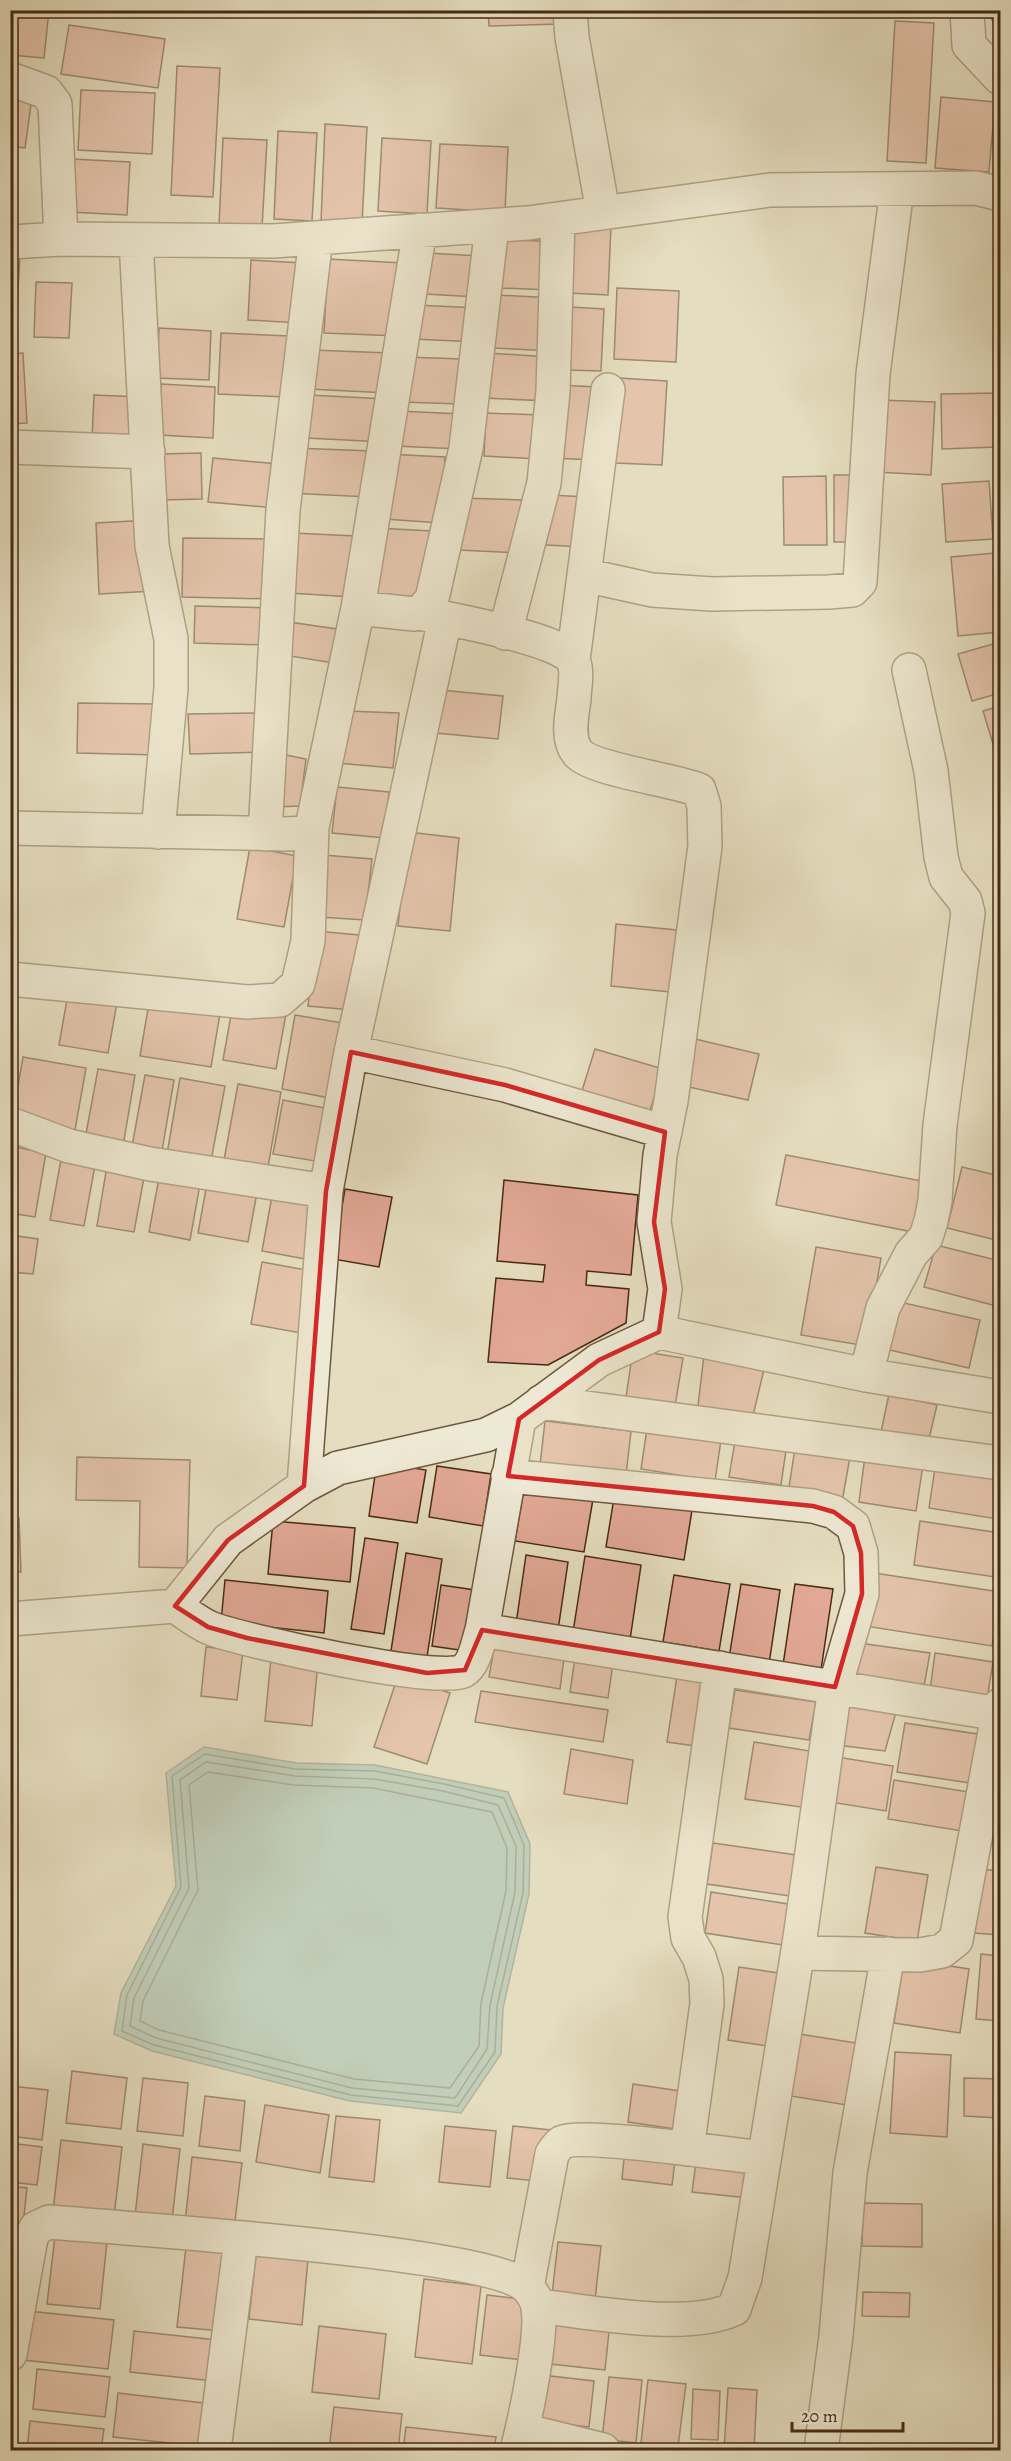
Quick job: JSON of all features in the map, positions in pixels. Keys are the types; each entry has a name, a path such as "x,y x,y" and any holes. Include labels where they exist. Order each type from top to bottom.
{"street":[{"path":"570,10 572,37 603,212"},
{"path":"967,10 969,45 1000,78"},
{"path":"10,79 46,92 55,104 61,239"},
{"path":"584,575 652,590 712,594 830,592 852,590 860,582 873,374 897,189"},
{"path":"10,242 61,239 273,241 492,226 770,190 976,189 1000,194"},
{"path":"505,633 544,483 553,390 558,219"},
{"path":"304,1486 326,1191 433,616 432,599 466,448 492,226"},
{"path":"10,979 248,1002 280,1000 298,984 308,941 312,827 317,815 358,608 420,230"},
{"path":"265,834 283,510 316,238"},
{"path":"136,240 152,546 171,639 171,688 158,832"},
{"path":"608,390 573,660 575,676 571,731 573,744 579,755 606,766 684,784 699,790 704,806 705,846 660,1155 654,1222 665,1289 659,1332"},
{"path":"10,447 148,452"},
{"path":"358,608 433,616 505,633 562,649 573,660"},
{"path":"866,1376 883,1308 911,1254 926,1237 931,1221 935,1201 940,1125 968,913 965,901 946,877 941,857 931,771 909,670"},
{"path":"10,828 296,834 305,833 312,827"},
{"path":"351,1052 505,1085 665,1132"},
{"path":"11,1124 69,1146 150,1164 326,1191"},
{"path":"175,1606 228,1540 304,1486 338,1468 486,1435 530,1410 599,1360 659,1332 866,1376 1000,1397"},
{"path":"530,1410 1000,1463"},
{"path":"10,1619 175,1606 208,1627 317,1654 428,1673 452,1674 465,1670 474,1655 482,1630 508,1476 530,1410"},
{"path":"10,2354 31,2238 36,2228 50,2222 387,2253 496,2273 533,2296 682,2320 717,2317 734,2309 745,2278 798,1953 835,1687 862,1594 861,1553 853,1526 834,1512 813,1506 508,1476"},
{"path":"482,1630 835,1687 1000,1709 956,1941 942,1951 920,1955 798,1953"},
{"path":"687,2149 706,2004 706,1979 699,1957 688,1938 686,1917 720,1668"},
{"path":"821,2451 836,2336 850,2173 888,1954"},
{"path":"603,2451 519,2440 536,2341 533,2296 552,2154 561,2143 579,2139 763,2158"},
{"path":"214,2451 241,2239"}],"highlighted area":[{"path":"351,1052 505,1085 665,1132 654,1222 665,1289 659,1332 599,1360 519,1419 508,1476 813,1506 834,1512 853,1526 861,1553 862,1594 835,1687 482,1630 465,1670 427,1673 247,1638 208,1627 175,1606 228,1540 304,1486 326,1191"}],"water":[{"path":"204,1747 296,1763 375,1765 508,1792 530,1844 529,1894 503,2008 501,2054 461,2113 350,2101 152,2051 114,2034 121,1993 176,1886 166,1773"}],"building":[{"path":"10,10 49,10 44,58 10,55"},
{"path":"488,10 559,10 559,24 489,26"},
{"path":"985,10 1000,10 1000,29 985,12"},
{"path":"895,21 934,23 926,163 887,161"},
{"path":"69,25 165,39 158,88 61,74"},
{"path":"177,66 220,68 213,197 171,195"},
{"path":"81,90 155,93 152,154 78,150"},
{"path":"10,94 32,97 25,148 10,146"},
{"path":"941,97 995,102 989,172 935,168"},
{"path":"325,124 367,127 362,224 321,222"},
{"path":"278,131 317,133 312,221 274,219"},
{"path":"223,138 267,140 262,228 219,225"},
{"path":"382,138 431,141 427,214 378,211"},
{"path":"440,144 508,147 505,212 436,208"},
{"path":"71,159 130,162 127,215 69,212"},
{"path":"572,223 611,225 608,295 568,293"},
{"path":"502,239 553,242 551,290 499,288"},
{"path":"10,253 20,254 15,342 10,342"},
{"path":"427,253 480,256 477,297 425,294"},
{"path":"328,259 403,263 399,336 324,333"},
{"path":"251,260 303,263 300,323 248,320"},
{"path":"36,282 72,283 69,338 34,337"},
{"path":"617,288 679,291 676,362 614,359"},
{"path":"496,295 554,298 552,351 493,348"},
{"path":"415,305 479,308 477,342 413,339"},
{"path":"570,307 604,309 601,371 566,370"},
{"path":"159,328 211,331 209,380 157,378"},
{"path":"221,333 289,336 285,397 218,394"},
{"path":"311,350 391,353 388,393 309,389"},
{"path":"23,353 27,423 10,424 10,354"},
{"path":"487,353 550,357 548,401 484,398"},
{"path":"404,357 462,359 460,404 402,402"},
{"path":"619,378 667,381 662,465 615,463"},
{"path":"161,384 215,387 213,438 159,435"},
{"path":"557,385 597,387 593,460 553,458"},
{"path":"996,393 997,447 942,449 941,394"},
{"path":"94,395 141,397 139,442 92,439"},
{"path":"308,395 387,399 385,442 306,438"},
{"path":"879,400 935,402 931,475 876,472"},
{"path":"397,411 462,414 460,449 395,446"},
{"path":"486,413 540,415 538,459 484,456"},
{"path":"294,448 372,451 369,497 289,493"},
{"path":"201,453 202,499 161,500 159,454"},
{"path":"387,454 445,457 441,523 384,519"},
{"path":"213,458 279,464 275,508 208,502"},
{"path":"834,475 862,475 862,542 834,542"},
{"path":"826,476 827,545 784,545 783,477"},
{"path":"989,481 993,539 946,542 942,484"},
{"path":"548,495 588,497 585,547 546,545"},
{"path":"461,498 523,500 520,553 459,550"},
{"path":"150,520 154,591 99,594 96,523"},
{"path":"376,528 432,531 429,597 372,594"},
{"path":"292,533 356,536 353,597 289,593"},
{"path":"183,538 274,539 272,599 182,597"},
{"path":"995,553 1000,632 958,636 951,557"},
{"path":"195,606 273,608 270,645 194,643"},
{"path":"289,622 344,630 339,664 284,655"},
{"path":"1000,642 1000,693 972,701 958,654"},
{"path":"440,690 503,696 498,739 436,733"},
{"path":"78,703 159,704 159,755 77,753"},
{"path":"1000,706 1000,755 997,757 983,711"},
{"path":"346,711 399,713 393,768 337,763"},
{"path":"264,713 264,752 190,754 188,714"},
{"path":"281,754 306,759 300,806 275,807"},
{"path":"337,787 389,792 385,838 332,833"},
{"path":"408,832 459,838 450,931 398,926"},
{"path":"250,847 297,856 284,927 237,919"},
{"path":"323,855 372,859 365,920 320,917"},
{"path":"616,924 687,931 680,993 611,986"},
{"path":"316,931 359,935 352,1010 308,1006"},
{"path":"69,988 118,997 108,1053 59,1045"},
{"path":"150,997 221,1008 211,1067 140,1056"},
{"path":"233,1004 286,1014 276,1069 223,1060"},
{"path":"295,1015 343,1023 330,1098 282,1089"},
{"path":"695,1039 759,1054 748,1100 684,1086"},
{"path":"595,1049 663,1069 648,1117 580,1097"},
{"path":"23,1057 86,1068 75,1130 12,1120"},
{"path":"98,1069 135,1075 123,1146 85,1139"},
{"path":"145,1075 174,1080 162,1151 132,1146"},
{"path":"180,1078 225,1086 211,1161 167,1154"},
{"path":"238,1084 281,1092 268,1167 224,1160"},
{"path":"283,1100 330,1109 321,1162 273,1154"},
{"path":"10,1146 46,1153 35,1217 10,1213"},
{"path":"62,1154 96,1160 84,1226 50,1220"},
{"path":"786,1155 927,1182 918,1233 776,1205"},
{"path":"107,1166 145,1172 134,1232 97,1226"},
{"path":"161,1167 202,1173 190,1240 149,1232"},
{"path":"962,1167 1000,1176 1000,1241 947,1228"},
{"path":"208,1178 258,1187 248,1242 198,1233"},
{"path":"504,1180 638,1195 631,1275 587,1271 586,1285 629,1289 626,1323 548,1365 488,1362 496,1278 543,1282 545,1265 497,1261"},
{"path":"345,1189 392,1197 379,1267 333,1259"},
{"path":"272,1196 320,1205 311,1260 262,1251"},
{"path":"10,1235 38,1239 33,1274 10,1272"},
{"path":"936,1245 1000,1261 1000,1307 924,1287"},
{"path":"816,1247 881,1258 866,1346 801,1335"},
{"path":"262,1262 312,1271 301,1333 251,1324"},
{"path":"895,1301 980,1320 969,1368 885,1349"},
{"path":"633,1350 683,1358 674,1412 625,1404"},
{"path":"704,1355 765,1365 752,1420 697,1414"},
{"path":"889,1394 937,1405 927,1447 880,1437"},
{"path":"545,1421 631,1431 626,1475 540,1465"},
{"path":"648,1422 722,1433 715,1481 641,1469"},
{"path":"736,1435 787,1443 781,1485 729,1477"},
{"path":"795,1448 850,1457 842,1502 788,1494"},
{"path":"865,1456 923,1465 916,1511 859,1502"},
{"path":"77,1457 190,1460 187,1568 139,1567 140,1501 76,1500"},
{"path":"377,1462 426,1470 417,1523 369,1516"},
{"path":"437,1466 491,1474 483,1526 429,1517"},
{"path":"935,1468 1000,1477 997,1519 929,1508"},
{"path":"524,1488 593,1499 584,1552 515,1541"},
{"path":"615,1492 693,1504 684,1560 606,1547"},
{"path":"10,1518 19,1518 21,1572 10,1572"},
{"path":"273,1521 355,1528 350,1582 268,1574"},
{"path":"920,1521 1000,1533 995,1577 914,1565"},
{"path":"365,1538 398,1543 384,1634 351,1629"},
{"path":"406,1553 442,1559 427,1657 391,1651"},
{"path":"526,1555 568,1562 557,1637 515,1631"},
{"path":"585,1556 641,1565 630,1640 573,1632"},
{"path":"874,1573 1000,1592 992,1646 865,1626"},
{"path":"674,1575 730,1584 719,1651 663,1642"},
{"path":"225,1580 328,1591 324,1633 221,1622"},
{"path":"741,1584 780,1590 769,1664 729,1658"},
{"path":"795,1584 833,1589 821,1670 783,1665"},
{"path":"441,1585 475,1590 466,1651 432,1646"},
{"path":"859,1643 930,1653 923,1692 853,1682"},
{"path":"206,1647 243,1651 237,1700 201,1696"},
{"path":"494,1648 564,1658 560,1689 489,1677"},
{"path":"576,1651 614,1656 608,1698 570,1692"},
{"path":"935,1653 993,1662 987,1699 930,1690"},
{"path":"271,1658 318,1662 312,1726 265,1721"},
{"path":"398,1676 450,1693 427,1764 374,1747"},
{"path":"677,1676 713,1682 703,1747 667,1742"},
{"path":"735,1690 816,1702 809,1740 729,1728"},
{"path":"481,1691 608,1710 603,1742 475,1722"},
{"path":"844,1700 896,1712 885,1751 837,1745"},
{"path":"905,1723 984,1735 976,1784 897,1772"},
{"path":"754,1742 816,1752 808,1808 745,1799"},
{"path":"571,1749 633,1760 627,1804 564,1794"},
{"path":"831,1756 893,1766 886,1811 824,1801"},
{"path":"894,1780 969,1792 962,1831 888,1819"},
{"path":"713,1843 803,1856 797,1897 707,1884"},
{"path":"876,1867 928,1875 917,1941 865,1933"},
{"path":"979,1869 1000,1871 1000,1935 973,1933"},
{"path":"711,1892 795,1905 789,1946 705,1933"},
{"path":"981,1954 1000,1956 1000,2021 976,2019"},
{"path":"904,1959 969,1969 960,2033 894,2023"},
{"path":"739,1967 778,1973 767,2046 728,2040"},
{"path":"787,2032 869,2045 859,2107 778,2094"},
{"path":"895,2052 951,2055 947,2137 890,2133"},
{"path":"72,2071 127,2078 121,2129 66,2123"},
{"path":"143,2078 188,2083 183,2136 137,2131"},
{"path":"964,2078 1000,2079 1000,2118 964,2116"},
{"path":"633,2084 687,2092 682,2130 628,2122"},
{"path":"10,2086 48,2090 42,2140 10,2136"},
{"path":"205,2096 245,2101 240,2151 199,2146"},
{"path":"265,2105 329,2115 320,2173 256,2162"},
{"path":"336,2116 380,2120 374,2182 329,2177"},
{"path":"445,2126 496,2131 490,2187 439,2182"},
{"path":"513,2126 551,2130 545,2182 507,2178"},
{"path":"61,2140 122,2147 114,2217 53,2211"},
{"path":"10,2143 42,2147 37,2185 10,2182"},
{"path":"143,2144 180,2149 172,2220 135,2216"},
{"path":"625,2148 676,2154 672,2185 622,2179"},
{"path":"697,2155 752,2162 748,2198 692,2192"},
{"path":"192,2157 242,2163 234,2229 185,2223"},
{"path":"10,2186 27,2188 23,2225 10,2224"},
{"path":"863,2203 922,2204 922,2247 862,2246"},
{"path":"55,2236 107,2241 100,2309 47,2304"},
{"path":"187,2238 232,2243 222,2331 177,2327"},
{"path":"558,2242 601,2246 595,2300 552,2295"},
{"path":"256,2254 308,2259 302,2325 249,2319"},
{"path":"424,2279 481,2286 472,2364 415,2357"},
{"path":"863,2292 910,2293 909,2317 862,2316"},
{"path":"487,2295 530,2300 523,2360 480,2355"},
{"path":"28,2311 114,2320 108,2369 23,2360"},
{"path":"547,2315 610,2322 605,2370 541,2363"},
{"path":"319,2326 386,2334 379,2399 312,2392"},
{"path":"134,2331 226,2341 222,2382 130,2372"},
{"path":"37,2369 110,2377 105,2417 33,2409"},
{"path":"542,2375 594,2381 589,2427 536,2421"},
{"path":"609,2377 642,2380 636,2443 602,2439"},
{"path":"648,2380 686,2384 678,2447 641,2443"},
{"path":"728,2388 757,2390 754,2450 724,2450"},
{"path":"693,2389 720,2391 718,2440 691,2439"},
{"path":"118,2393 212,2404 207,2447 113,2437"},
{"path":"334,2407 402,2414 398,2450 329,2450"},
{"path":"30,2421 104,2429 101,2450 27,2450"},
{"path":"406,2427 496,2437 494,2450 403,2450"}]}
